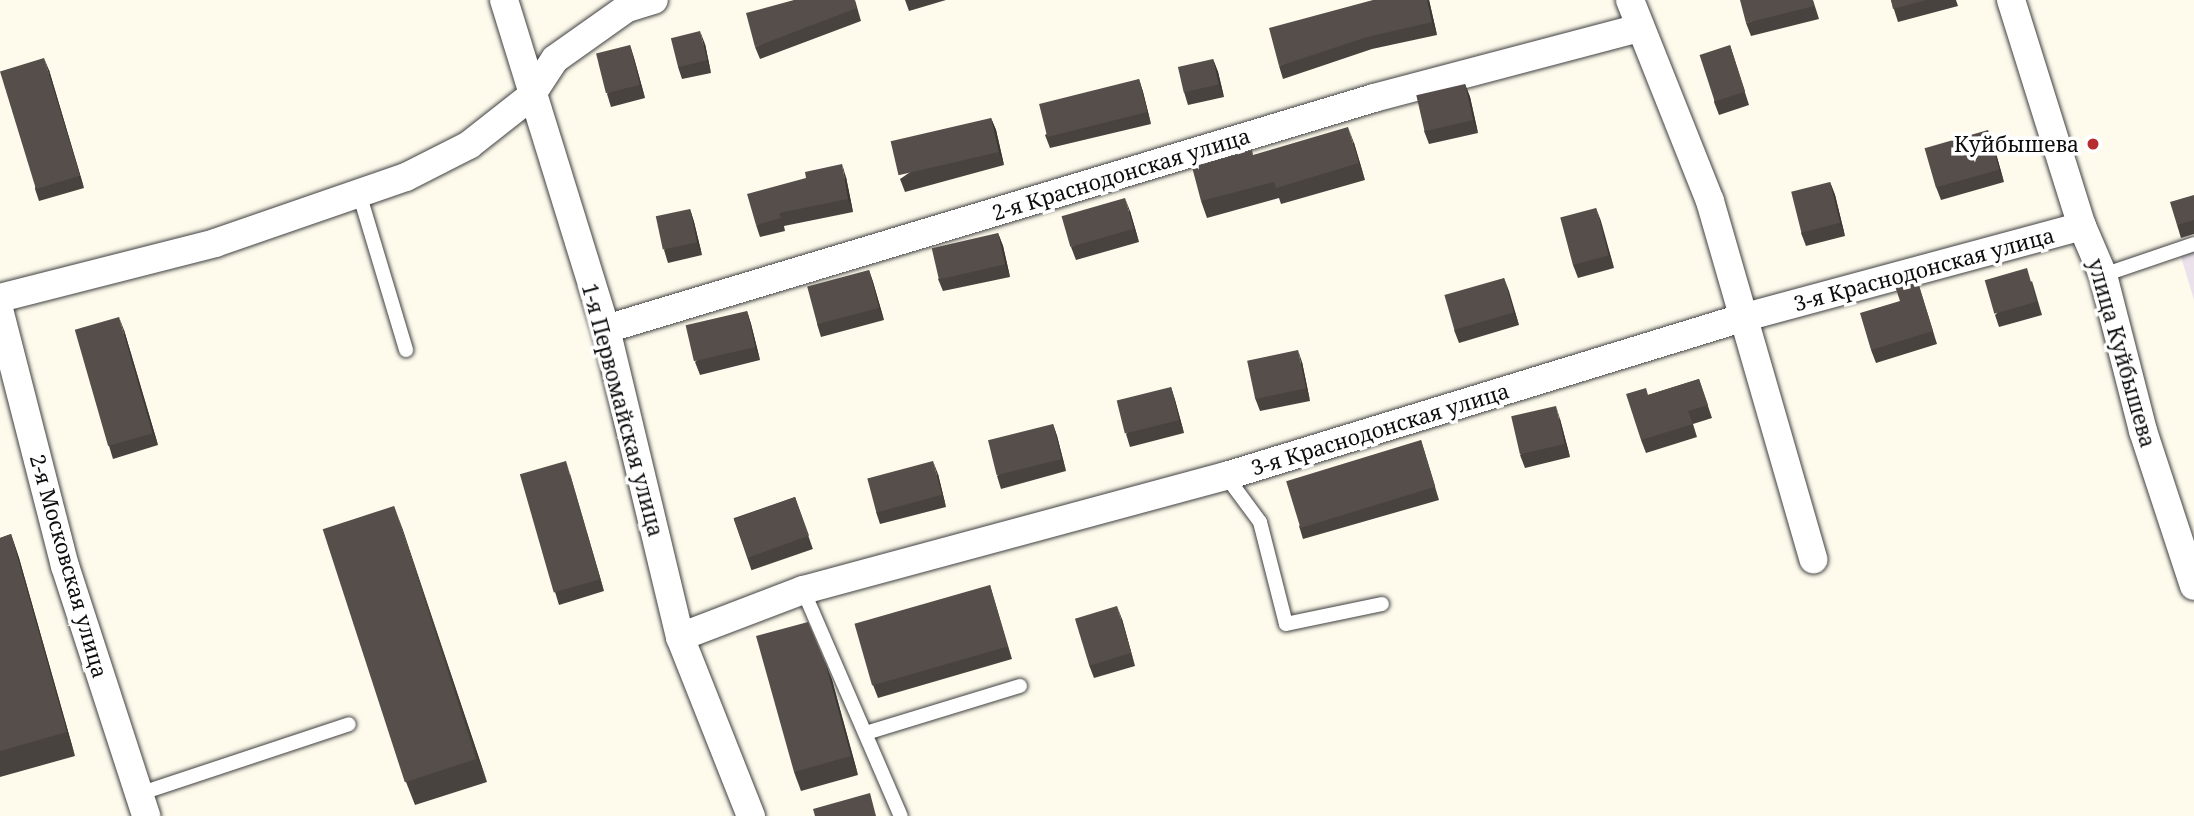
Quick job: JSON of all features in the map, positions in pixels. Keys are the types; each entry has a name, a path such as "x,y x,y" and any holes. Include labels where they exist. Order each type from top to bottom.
{"street":[{"name":"1-я Первомайская улица","path":"503,0 530,97 606,329 680,637 751,816"},
{"path":"0,298 215,243 407,177 469,145 530,97 555,59 627,8 654,0"},
{"path":"1630,0 1710,201 1814,559"},
{"name":"улица Куйбышева","path":"2011,0 2082,226 2103,275 2143,431 2194,586"},
{"name":"2-я Краснодонская улица","path":"606,329 1374,98 1639,28"},
{"name":"3-я Краснодонская улица","path":"680,637 803,590 1226,476 1745,317 2082,226"},
{"name":"2-я Московская улица","path":"0,313 65,566 143,805"}],"lane":[{"path":"359,193 406,350"},
{"path":"2103,275 2194,244"},
{"path":"1226,476 1260,522 1286,624 1382,604"},
{"path":"803,590 901,816"},
{"path":"866,733 1020,686"},
{"path":"143,805 349,724"}],"shaded area":[{"path":"2194,238 2194,300 2179,250"}],"building":[{"path":"794,0 854,0 857,8 755,47 746,13"},
{"path":"1373,0 1427,0 1432,22 1367,37 1279,66 1269,28"},
{"path":"1740,0 1812,0 1814,6 1746,23"},
{"path":"1891,0 1926,0 1893,9"},
{"path":"700,31 707,60 678,67 671,38"},
{"path":"630,45 640,85 606,93 596,53"},
{"path":"1730,45 1745,92 1715,101 1700,55"},
{"path":"44,58 80,176 36,189 0,71"},
{"path":"1213,59 1219,84 1184,92 1178,67"},
{"path":"1139,79 1147,112 1047,137 1039,104"},
{"path":"1465,84 1473,120 1425,131 1416,95"},
{"path":"991,118 999,152 899,175 891,141"},
{"path":"1348,127 1359,163 1276,188 1274,182 1201,201 1192,167 1252,150 1253,155"},
{"path":"1988,130 1999,169 1936,188 1925,148"},
{"path":"842,164 848,199 779,213 781,218 756,225 747,194 806,178 805,172"},
{"path":"1830,182 1840,223 1801,232 1791,192"},
{"path":"2194,195 2194,220 2177,225 2170,202"},
{"path":"1125,198 1134,229 1070,247 1062,216"},
{"path":"1596,208 1609,255 1573,265 1560,218"},
{"path":"690,209 697,242 663,250 656,216"},
{"path":"998,233 1005,264 939,279 932,248"},
{"path":"2027,268 2037,302 1994,314 1985,280"},
{"path":"869,270 879,308 817,324 807,287"},
{"path":"1916,276 1933,331 1871,350 1860,313 1900,301 1894,283"},
{"path":"1504,278 1514,313 1454,330 1444,295"},
{"path":"747,311 755,347 694,361 686,325"},
{"path":"119,317 152,433 108,446 75,330"},
{"path":"1298,350 1306,388 1255,399 1247,361"},
{"path":"1699,379 1708,405 1688,411 1693,424 1641,440 1626,394 1646,388 1648,395"},
{"path":"1171,387 1179,420 1125,434 1117,401"},
{"path":"1556,406 1565,444 1520,454 1511,416"},
{"path":"1053,424 1062,459 997,475 988,440"},
{"path":"1421,440 1435,487 1300,528 1286,481"},
{"path":"566,461 600,579 554,592 520,474"},
{"path":"933,461 942,495 876,512 867,479"},
{"path":"795,497 809,536 748,558 734,519"},
{"path":"394,506 476,759 405,782 323,529"},
{"path":"11,534 67,732 0,751 0,538"},
{"path":"990,585 1008,647 872,685 854,624"},
{"path":"1117,606 1131,653 1089,666 1075,619"},
{"path":"808,622 825,662 851,756 794,772 756,636"},
{"path":"870,793 876,816 815,816 813,809"}],"place":[{"name":"Куйбышева","path":"2093,144"}]}
